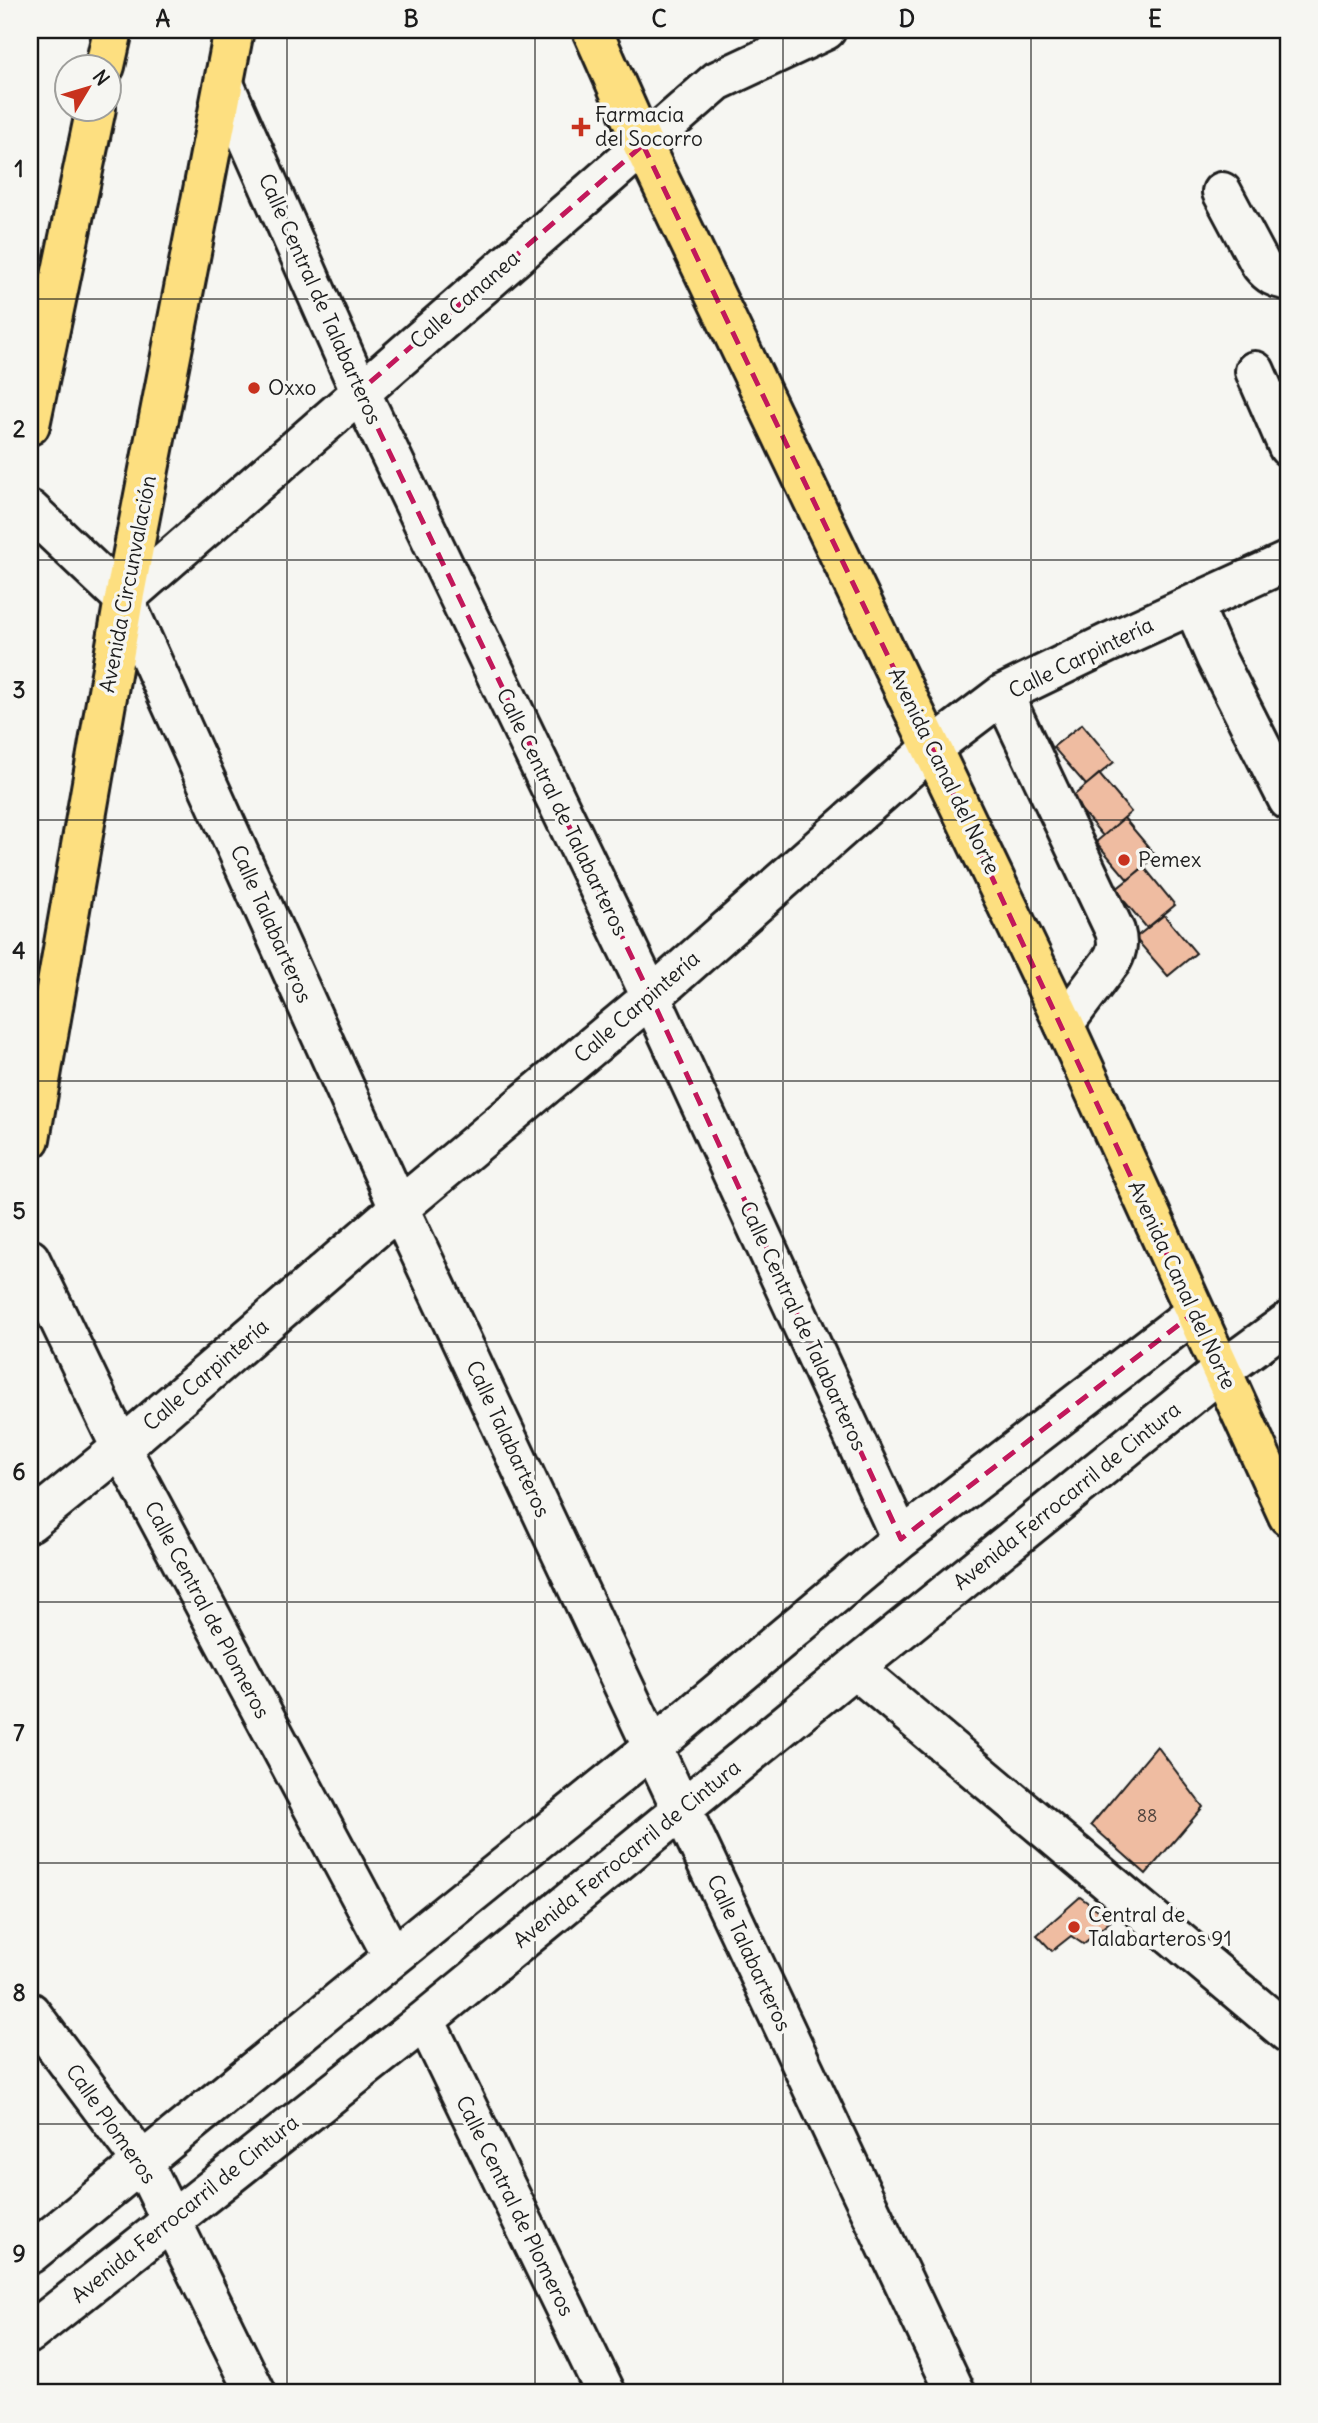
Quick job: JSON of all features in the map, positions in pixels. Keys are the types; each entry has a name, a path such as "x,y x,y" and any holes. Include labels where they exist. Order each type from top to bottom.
{"main road":[{"path":"108,52 113,30"},
{"name":"Avenida Circunvalación","path":"30,1139 124,599 234,30"},
{"name":"Avenida Canal del Norte","path":"592,30 643,145 1064,1024 1288,1516"},
{"path":"30,425 93,122"}],"street":[{"name":"Calle Cananea","path":"124,599 718,81 826,30"},
{"name":"Calle Central de Talabarteros","path":"224,85 360,391 651,997 901,1539"},
{"path":"1222,191 1261,265 1268,274 1277,279 1288,280"},
{"path":"1255,371 1288,447"},
{"name":"Calle Talabarteros","path":"30,510 124,599 399,1208 956,2393"},
{"name":"Calle Carpintería","path":"30,1522 121,1448 399,1208 651,997 932,747 1003,694 1288,561"},
{"path":"1193,605 1216,659 1288,800"},
{"path":"1003,694 1118,941 1112,960 1064,1024"},
{"name":"Calle Central de Plomeros","path":"30,1259 121,1448 393,1957"},
{"path":"30,2254 653,1747 901,1539 1194,1313"},
{"name":"Avenida Ferrocarril de Cintura","path":"30,2333 425,2020 1221,1371 1288,1322"},
{"path":"854,1668 1288,2033"},
{"name":"Calle Plomeros","path":"30,2012 143,2163 256,2393"},
{"name":"Calle Central de Plomeros","path":"425,2020 606,2393"}],"highlighted area":[{"path":"643,145 932,748 1194,1313 901,1539 651,997 360,391"}],"building":[{"path":"1082,724 1114,762 1086,785 1053,747"},
{"path":"1099,774 1131,812 1103,836 1071,798"},
{"path":"1124,818 1156,856 1128,880 1096,842"},
{"path":"1144,867 1175,905 1147,928 1115,890"},
{"path":"1164,915 1196,953 1168,976 1135,938"},
{"path":"1157,1746 1203,1807 1146,1874 1091,1825"},
{"name":"Central de Talabarteros 91","path":"1080,1897 1112,1920 1083,1944 1071,1936 1052,1951 1037,1935"}],"place":[{"name":"Farmacia del Socorro","path":"581,127"},
{"name":"Oxxo","path":"254,388"},
{"name":"Pemex","path":"1124,860"},
{"name":"Central de Talabarteros 91","path":"1074,1927"}]}
